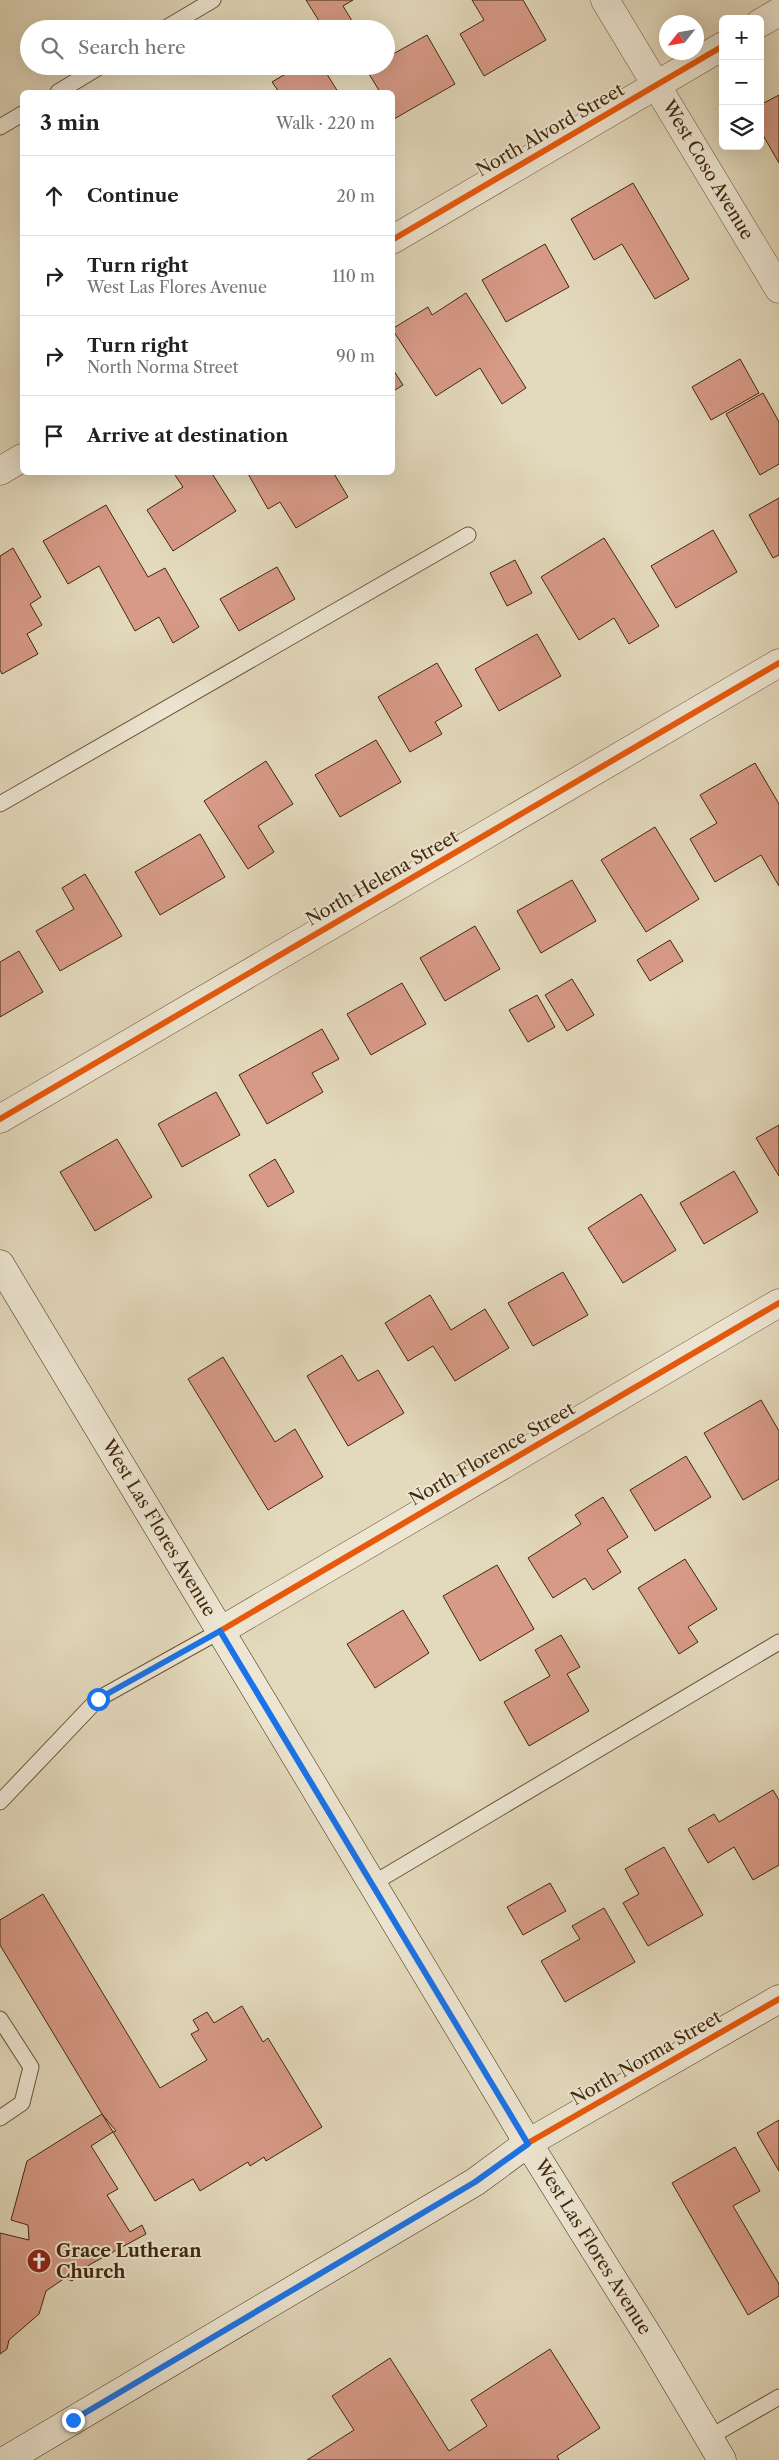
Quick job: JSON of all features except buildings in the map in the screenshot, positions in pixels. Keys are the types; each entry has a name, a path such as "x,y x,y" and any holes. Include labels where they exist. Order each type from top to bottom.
{"street":[{"name":"West Coso Avenue","path":"605,0 779,289"},
{"path":"764,21 779,12"},
{"name":"North Alvord Street","path":"395,238 719,48"},
{"path":"0,471 20,459"},
{"name":"North Helena Street","path":"0,1119 779,663"},
{"name":"West Las Flores Avenue","path":"0,1264 528,2144 639,2320 715,2449"},
{"name":"North Florence Street","path":"220,1631 779,1303"},
{"name":"North Norma Street","path":"6,2460 475,2182 528,2144 779,1999"}],"lane":[{"path":"179,20 213,0"},
{"path":"61,90 86,75"},
{"path":"0,127 20,115"},
{"path":"0,804 468,535"},
{"path":"0,1802 98,1699 220,1631"},
{"path":"372,1884 779,1642"},
{"path":"0,2019 31,2067 22,2103 0,2118"},
{"path":"715,2449 779,2397"}],"cycle path":[{"path":"395,238 719,48"},
{"path":"0,1119 779,663"},
{"path":"220,1631 779,1303"},
{"path":"528,2143 779,1999"}],"place":[{"name":"Grace Lutheran Church","path":"39,2261"}],"route":[{"path":"73,2420 475,2182 528,2144 220,1631 98,1699"}]}
